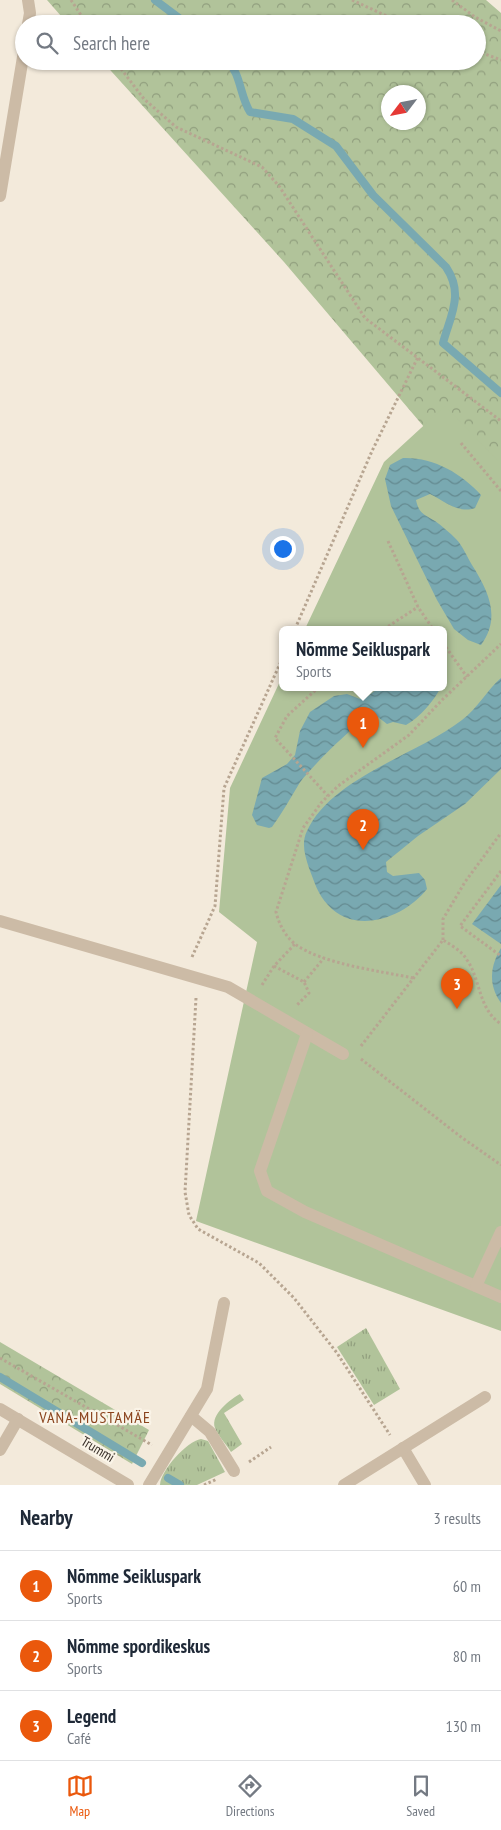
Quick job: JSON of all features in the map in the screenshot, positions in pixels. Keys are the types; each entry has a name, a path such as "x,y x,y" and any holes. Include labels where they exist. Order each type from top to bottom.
{"street":[{"path":"28,0 30,15"},
{"path":"0,196 21,70"},
{"path":"0,920 228,987 307,1034 349,1054"},
{"path":"307,1034 260,1171 267,1191 305,1212 501,1297"},
{"path":"476,1286 501,1232"},
{"path":"149,1485 207,1389 224,1303"},
{"path":"344,1485 485,1397"},
{"name":"Trummi","path":"0,1409 128,1485"},
{"path":"191,1416 210,1432 237,1469"},
{"path":"0,1450 18,1419"},
{"path":"401,1450 425,1485"}],"path":[{"path":"71,0 81,15"},
{"path":"352,0 384,15"},
{"path":"452,0 472,15"},
{"path":"486,23 501,31"},
{"path":"486,54 501,60"},
{"path":"122,70 144,99 176,127 262,167 279,186 365,318 501,421"},
{"path":"296,626 372,451 418,357"},
{"path":"461,443 501,491"},
{"path":"388,541 418,607 432,626"},
{"path":"389,626 418,607"},
{"path":"413,978 324,958 295,944 280,926 276,912 303,828 328,796 338,786 409,735 501,644"},
{"path":"447,649 466,677"},
{"path":"279,666 224,788 215,906 191,976 186,1192 189,1214 198,1229 259,1263 294,1298 337,1353 401,1450"},
{"path":"315,691 287,716 275,738 328,796"},
{"path":"501,833 465,882 443,919 443,940 349,1054 501,1165"},
{"path":"501,871 460,926 501,956"},
{"path":"443,940 467,960 485,1006 494,1020 501,1024"},
{"path":"252,1001 274,966 295,944"},
{"path":"304,982 324,958"},
{"path":"274,966 304,982 310,993 283,1020"},
{"path":"0,1358 168,1454"},
{"path":"237,1469 271,1447"}],"green space":[{"path":"47,0 486,0 501,13 501,482 430,434 284,262 110,70 486,70 486,15 60,15"},
{"path":"445,406 501,464 501,1331 196,1221 257,942 219,912 230,788 279,684 279,691 447,691 447,626 306,626 384,462"},
{"path":"366,1328 400,1389 374,1405 337,1347"},
{"path":"0,1342 149,1430 132,1464 0,1384"},
{"path":"240,1394 244,1400 224,1413 242,1444 231,1452 216,1431 214,1423 218,1412"},
{"path":"201,1439 208,1441 225,1472 197,1485 160,1485 164,1472 175,1458 189,1445"}],"water":[{"path":"403,458 414,458 436,463 465,480 481,495 475,508 469,509 457,508 430,494 416,500 422,513 451,534 463,548 488,595 491,615 490,625 481,645 468,640 454,629 437,600 391,506 385,479 390,465"},
{"path":"501,678 501,769 465,804 418,836 386,862 387,872 393,876 419,873 425,880 427,889 406,908 380,919 352,920 339,914 328,905 319,892 305,854 305,836 319,812 335,796 355,781 422,745 462,720"},
{"path":"375,691 439,691 426,708 406,725 393,722 387,724 374,714 359,723 304,778 272,827 257,825 252,815 262,778 287,764 295,755 300,731 310,712 334,696 347,694 360,699"},
{"path":"501,885 501,944 472,924"},
{"path":"501,948 501,1003 494,989 492,975 497,955"}],"waterway":[{"path":"155,0 175,15"},
{"path":"234,70 250,112 293,119 336,146 373,195 446,267 454,286 455,295 443,343 501,393"},
{"path":"0,1377 142,1463"},
{"path":"168,1478 180,1485"}],"place":[{"name":"Nõmme Seikluspark","path":"363,748"},
{"name":"Nõmme spordikeskus","path":"363,850"},
{"name":"Legend","path":"457,1009"}],"district":[{"name":"VANA-MUSTAMÄE","path":"95,1417"}]}
